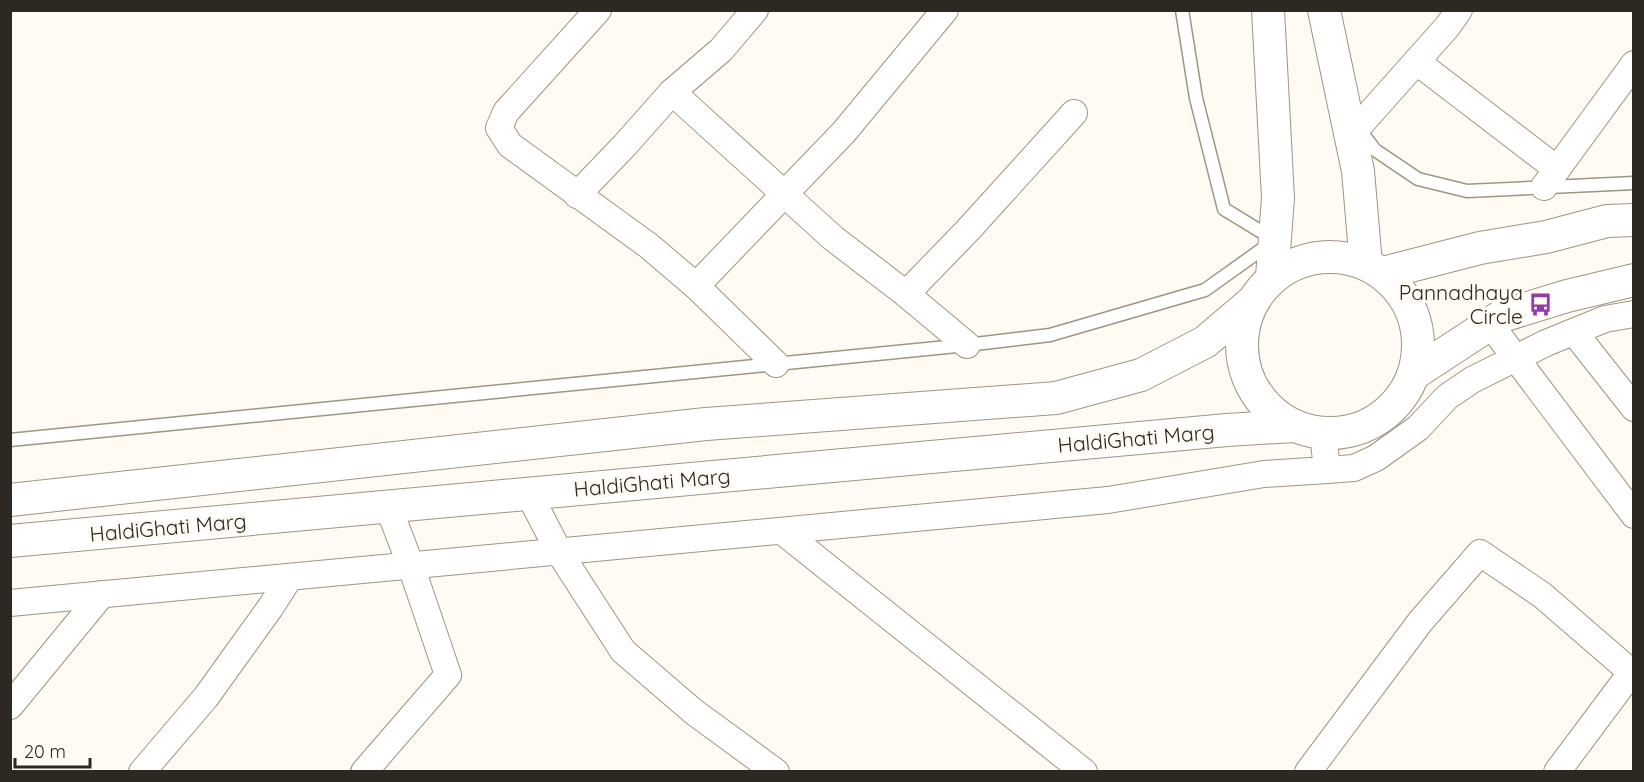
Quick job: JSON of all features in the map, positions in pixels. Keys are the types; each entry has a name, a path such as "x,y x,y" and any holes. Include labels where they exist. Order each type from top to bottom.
{"street":[{"path":"598,10 506,112 499,128 510,145 649,246 696,286 776,364"},
{"path":"577,195 672,92 721,50 755,10"},
{"path":"696,286 844,132 945,10"},
{"path":"1269,10 1278,198 1272,277"},
{"path":"1324,10 1351,125 1374,269"},
{"path":"1351,125 1417,62 1460,10"},
{"path":"1417,62 1551,178 1634,64"},
{"path":"672,92 833,238 967,345"},
{"path":"906,294 1027,167 1074,113"},
{"path":"1374,269 1546,237 1607,221 1634,220"},
{"path":"1317,257 1342,257 1374,269 1402,293 1415,318 1419,345 1415,373 1405,394 1389,412 1369,425 1347,432 1308,430 1270,410 1252,387 1248,378 1242,360 1242,330 1251,303 1272,277 1293,264 1317,257"},
{"path":"1415,373 1502,316 1634,280"},
{"name":"HaldiGhati Marg","path":"10,500 706,424 1056,398 1141,375 1205,342 1251,303"},
{"path":"10,603 1108,500 1264,474 1354,468 1376,458 1418,428 1447,397 1472,380 1546,343 1605,319 1634,314"},
{"path":"1490,324 1634,515"},
{"path":"1574,332 1634,408"},
{"name":"HaldiGhati Marg","path":"10,541 1227,430 1308,430"},
{"path":"1308,430 1327,470"},
{"path":"529,494 559,552 623,651 694,711 776,771"},
{"path":"364,771 448,675 388,506"},
{"path":"782,531 1084,771"},
{"path":"1308,771 1420,622 1480,553 1542,595 1632,671 1557,771"},
{"path":"142,771 206,697 290,577"},
{"path":"10,706 102,594"}],"lane":[{"path":"10,440 1050,335 1205,290 1275,240 1224,209 1196,98 1182,10"},
{"path":"1351,125 1375,150 1418,179 1467,191 1551,178 1634,183"}],"place":[{"name":"Pannadhaya Circle","path":"1541,304"}]}
